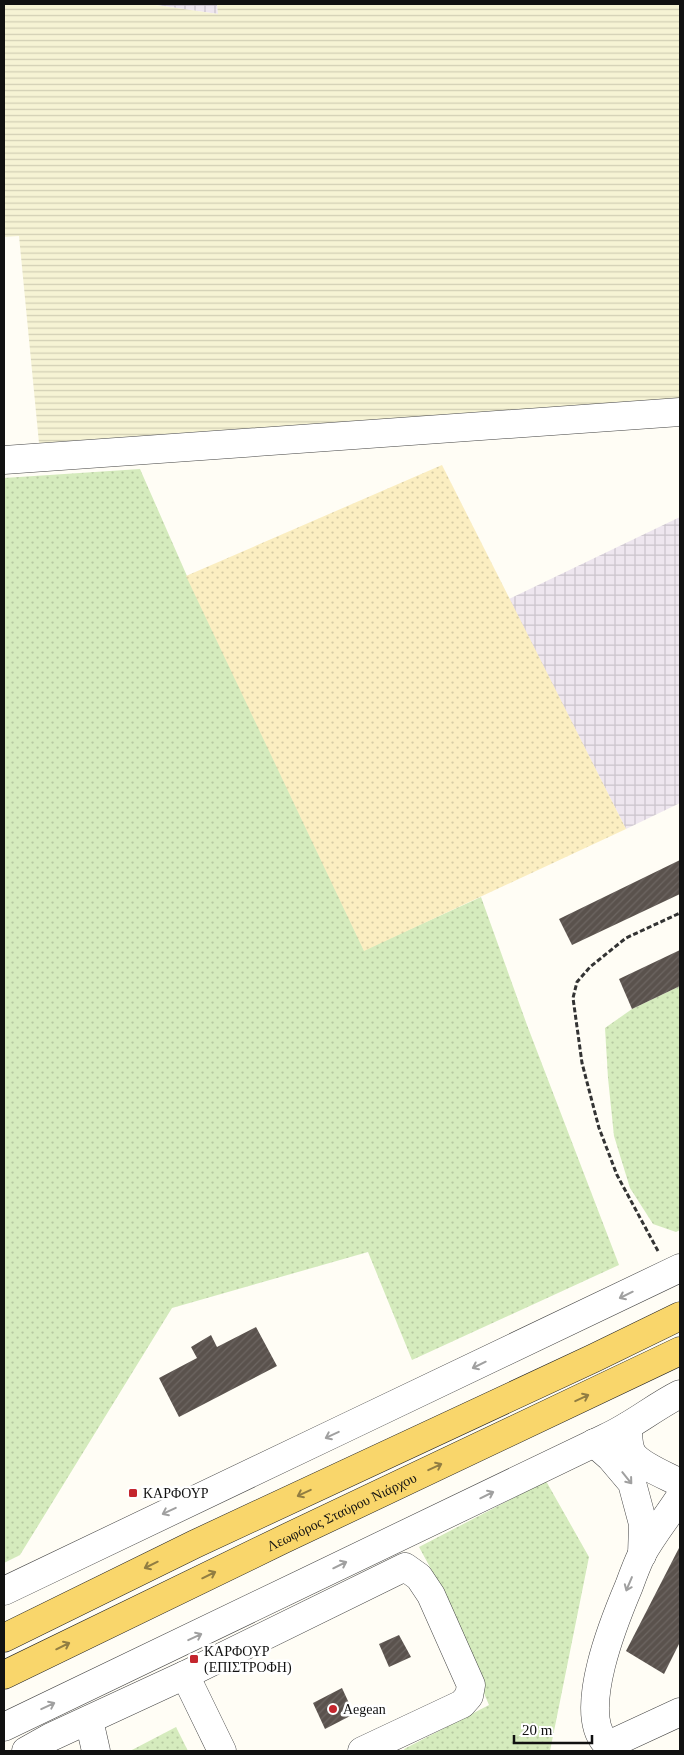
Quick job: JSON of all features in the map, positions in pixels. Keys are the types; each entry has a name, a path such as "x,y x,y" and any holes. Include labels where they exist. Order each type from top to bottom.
{"main road":[{"path":"4,1638 195,1544 680,1316"},
{"name":"Λεωφόρος Σταύρου Νιάρχου","path":"4,1675 282,1540 680,1351"}],"street":[{"path":"4,460 680,412"},
{"path":"4,1591 675,1271"},
{"path":"4,1727 206,1632 276,1596 594,1443 628,1426 680,1394"},
{"path":"628,1426 630,1446 634,1456 656,1471 680,1483"},
{"path":"594,1443 610,1457 632,1484 644,1524 642,1554"},
{"path":"680,1497 642,1554 612,1626 602,1659 595,1698 596,1723 600,1736 605,1742 613,1743 680,1712"},
{"path":"26,1751 51,1744 89,1720 405,1567 419,1577 431,1595 471,1685 468,1696 462,1704 362,1751"},
{"path":"260,1638 276,1596"},
{"path":"185,1675 222,1751"},
{"path":"89,1720 96,1751"}],"path":[{"path":"675,1271 617,1175 599,1128 582,1063 573,998 577,982 590,967 626,938 680,913"}],"shaded area":[{"path":"4,4 149,4 218,14 217,4 680,4 680,398 39,443 19,236 4,237"},
{"path":"149,4 217,4 218,14"},
{"path":"680,517 680,803 626,829 509,599"}],"green space":[{"path":"140,469 187,576 364,950 481,897 527,1025 619,1265 412,1360 368,1252 172,1308 20,1555 4,1563 4,478"},
{"path":"680,986 680,1230 676,1232 653,1224 630,1188 614,1136 605,1028 632,1009"},
{"path":"546,1481 589,1557 550,1751 405,1751 404,1749 489,1705 431,1569 419,1547"},
{"path":"176,1727 188,1751 130,1751"}],"sand":[{"path":"442,465 626,829 364,951 186,576"}],"building":[{"path":"680,860 680,894 572,945 559,919"},
{"path":"680,950 680,986 632,1009 619,979"},
{"path":"256,1327 277,1366 179,1417 159,1378 197,1358 191,1347 211,1335 217,1347"},
{"path":"680,1546 680,1642 664,1674 626,1651"},
{"path":"399,1635 411,1657 389,1667 379,1644"},
{"name":"Aegean","path":"342,1688 354,1714 325,1729 313,1703"}],"place":[{"name":"ΚΑΡΦΟΥΡ","path":"133,1493"},
{"name":"ΚΑΡΦΟΥΡ (ΕΠΙΣΤΡΟΦΗ)","path":"194,1659"},
{"name":"Aegean","path":"333,1709"}]}
